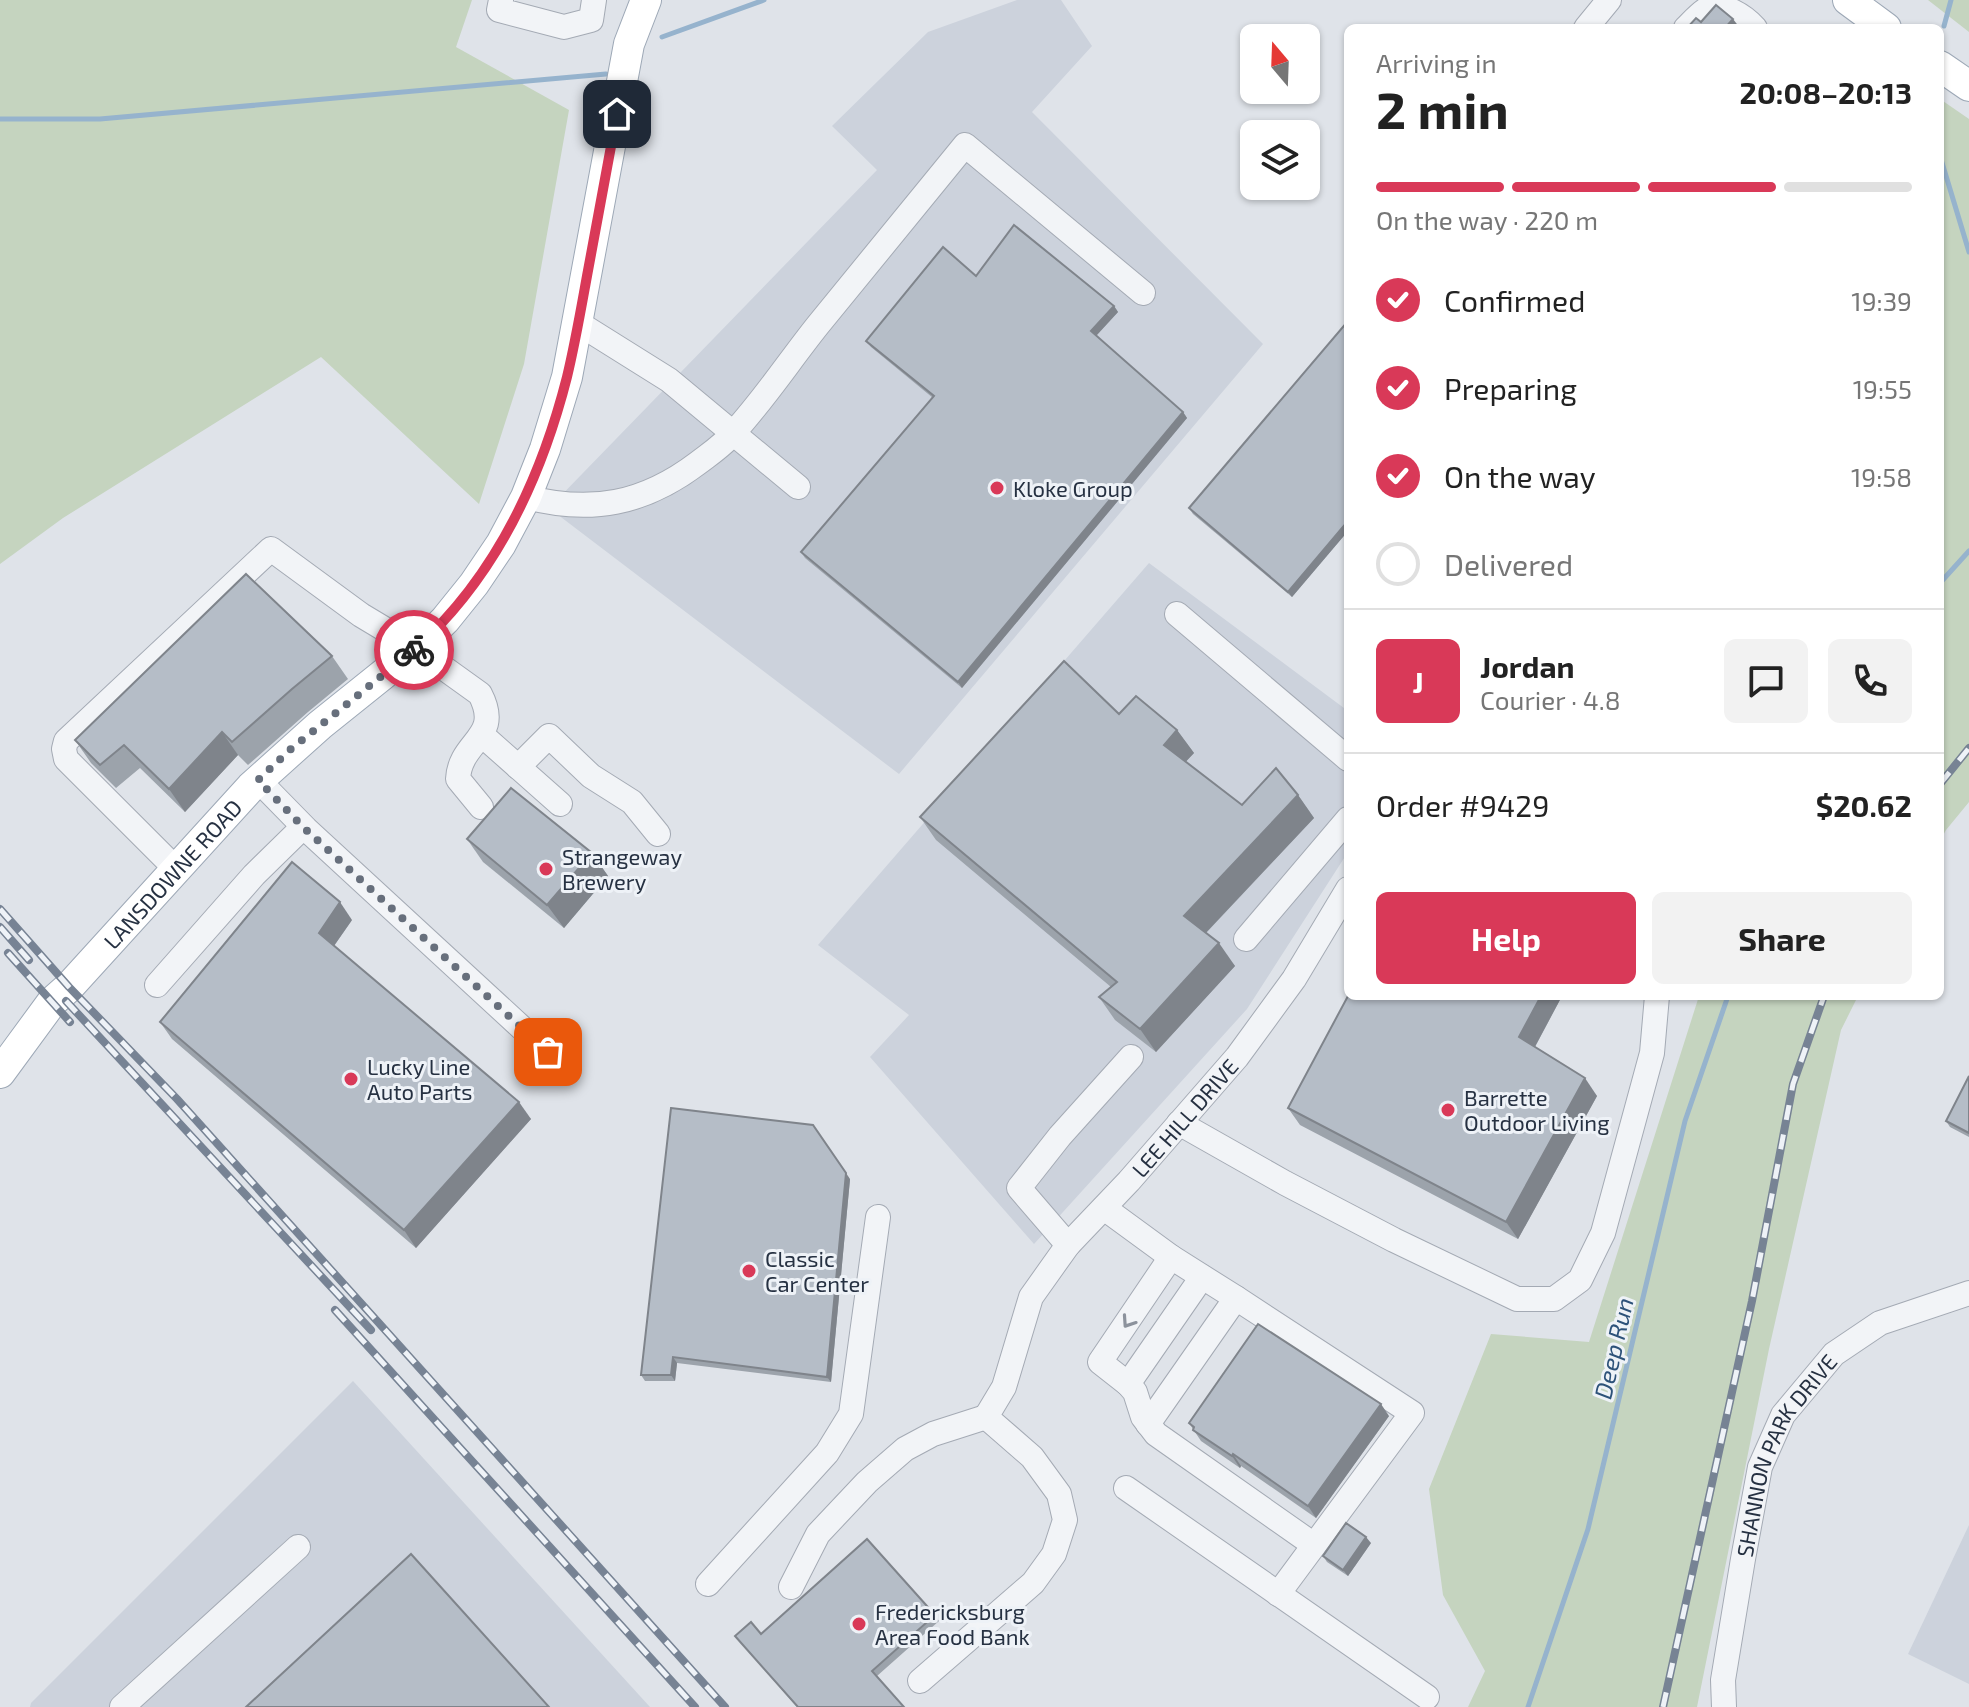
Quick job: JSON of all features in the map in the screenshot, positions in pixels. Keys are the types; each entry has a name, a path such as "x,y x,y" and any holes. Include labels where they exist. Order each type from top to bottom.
{"main road":[{"name":"LANSDOWNE ROAD","path":"0,1073 52,1002 258,780 291,749 416,648 445,620 501,544 526,497 545,449 567,377 629,44 646,0"},
{"path":"1848,0 1881,24"},
{"path":"1944,69 1969,86"}],"street":[{"path":"501,0 499,10 564,27 591,20 594,0"},
{"path":"1589,24 1609,0"},
{"path":"1690,24 1707,9 1722,7 1750,24"},
{"path":"526,497 551,504 604,505 654,490 687,471 734,433 965,145 1143,293"},
{"path":"578,323 669,380 798,487"},
{"path":"176,869 66,759 66,741 271,549 361,615 416,648 480,694 488,717 482,735 463,756 458,779 481,807"},
{"path":"1177,614 1344,756"},
{"path":"482,735 560,804"},
{"path":"518,767 549,736 591,776 632,802 658,834"},
{"path":"258,780 303,827 548,1052"},
{"path":"1246,939 1344,824"},
{"path":"157,985 254,875 303,827"},
{"name":"LEE HILL DRIVE","path":"986,1417 1004,1387 1031,1297 1068,1245 1104,1208 1254,1035 1294,979 1344,896"},
{"path":"1179,1123 1394,1240 1517,1299 1554,1299 1580,1280 1603,1233 1652,1053 1657,1000"},
{"path":"1068,1245 1019,1188 1060,1136 1131,1057"},
{"path":"1104,1208 1171,1257 1412,1413 1278,1594"},
{"path":"708,1584 827,1453 851,1414 878,1217"},
{"path":"1171,1257 1100,1362 1135,1392 1143,1417 1156,1434 1314,1545"},
{"path":"1128,1384 1202,1277"},
{"name":"SHANNON PARK DRIVE","path":"1724,1707 1723,1680 1760,1467 1783,1415 1834,1354 1880,1323 1969,1293"},
{"path":"1148,1424 1236,1298"},
{"path":"791,1587 818,1534 867,1482 905,1449 933,1434 986,1417 1032,1457 1059,1494 1065,1520 1054,1554 1033,1583 920,1681"},
{"path":"1126,1488 1427,1697"},
{"path":"122,1707 298,1547"}],"shaded area":[{"path":"1017,0 1061,0 1092,46 1032,112 1263,344 899,774 549,508 877,170 832,126 928,32"},
{"path":"1149,563 1344,708 1344,858 1247,1009 1034,1244 870,1057 909,1015 818,945"},
{"path":"353,1381 650,1707 30,1707 31,1703"},
{"path":"1969,1525 1969,1684 1908,1654"}],"green space":[{"path":"0,0 472,0 456,47 569,110 524,364 479,504 321,357 63,518 0,564"},
{"path":"1928,0 1969,0 1969,32"},
{"path":"1944,102 1969,119 1969,802 1944,834"},
{"path":"1698,1000 1856,1000 1841,1030 1769,1349 1697,1707 1468,1707 1485,1671 1443,1595 1429,1489 1491,1334 1589,1342"}],"building":[{"path":"1716,5 1733,19 1729,24 1691,24 1696,18 1701,22"},
{"name":"Kloke Group","path":"1014,225 1114,306 1091,331 1183,412 958,682 801,552 934,396 866,341 943,247 976,276"},
{"path":"1344,326 1344,526 1288,592 1189,508"},
{"path":"246,574 332,656 232,742 222,732 169,789 124,745 100,765 75,740"},
{"path":"1064,661 1119,714 1136,696 1177,730 1164,745 1242,805 1276,768 1298,795 1184,916 1219,943 1140,1029 1099,997 1117,982 920,817"},
{"name":"Strangeway Brewery","path":"511,788 592,853 547,905 467,839"},
{"name":"Lucky Line Auto Parts","path":"292,862 340,902 319,933 519,1102 404,1230 160,1022"},
{"name":"Barrette Outdoor Living","path":"1346,1000 1539,1000 1519,1037 1585,1078 1506,1222 1288,1108"},
{"path":"1969,1076 1969,1133 1946,1121"},
{"name":"Classic Car Center","path":"671,1108 813,1125 846,1173 827,1377 673,1357 671,1375 641,1375"},
{"path":"1258,1324 1381,1404 1308,1506 1193,1430 1189,1423"},
{"path":"1346,1523 1366,1537 1343,1570 1323,1556"},
{"name":"Fredericksburg Area Food Bank","path":"867,1539 935,1615 872,1671 904,1707 798,1707 735,1636 751,1622 761,1634"},
{"path":"411,1554 549,1707 246,1707"}],"waterway":[{"path":"662,37 764,0"},
{"name":"Deep Run","path":"1944,26 1951,0"},
{"path":"0,119 100,119 606,74"},
{"name":"Deep Run","path":"1944,169 1969,252"},
{"name":"Deep Run","path":"1944,579 1969,551"},
{"name":"Deep Run","path":"1528,1707 1588,1529 1685,1121 1727,1000"}],"railway":[{"path":"1944,779 1969,748"},
{"path":"0,909 69,987 177,1099 725,1707"},
{"path":"0,927 29,960"},
{"path":"8,953 70,1022"},
{"path":"1663,1707 1752,1301 1793,1084 1823,1000"},
{"path":"66,1001 371,1330"},
{"path":"335,1310 695,1707"}],"way so far":[{"path":"414,650 291,749 258,780 303,827 548,1052"}],"place":[{"name":"Kloke Group","path":"997,488"},
{"name":"Strangeway Brewery","path":"546,869"},
{"name":"Lucky Line Auto Parts","path":"351,1079"},
{"name":"Barrette Outdoor Living","path":"1448,1110"},
{"name":"Classic Car Center","path":"749,1271"},
{"name":"Fredericksburg Area Food Bank","path":"859,1624"}],"route":[{"path":"414,650 445,620 501,544 526,497 545,449 567,377 617,114"}]}
